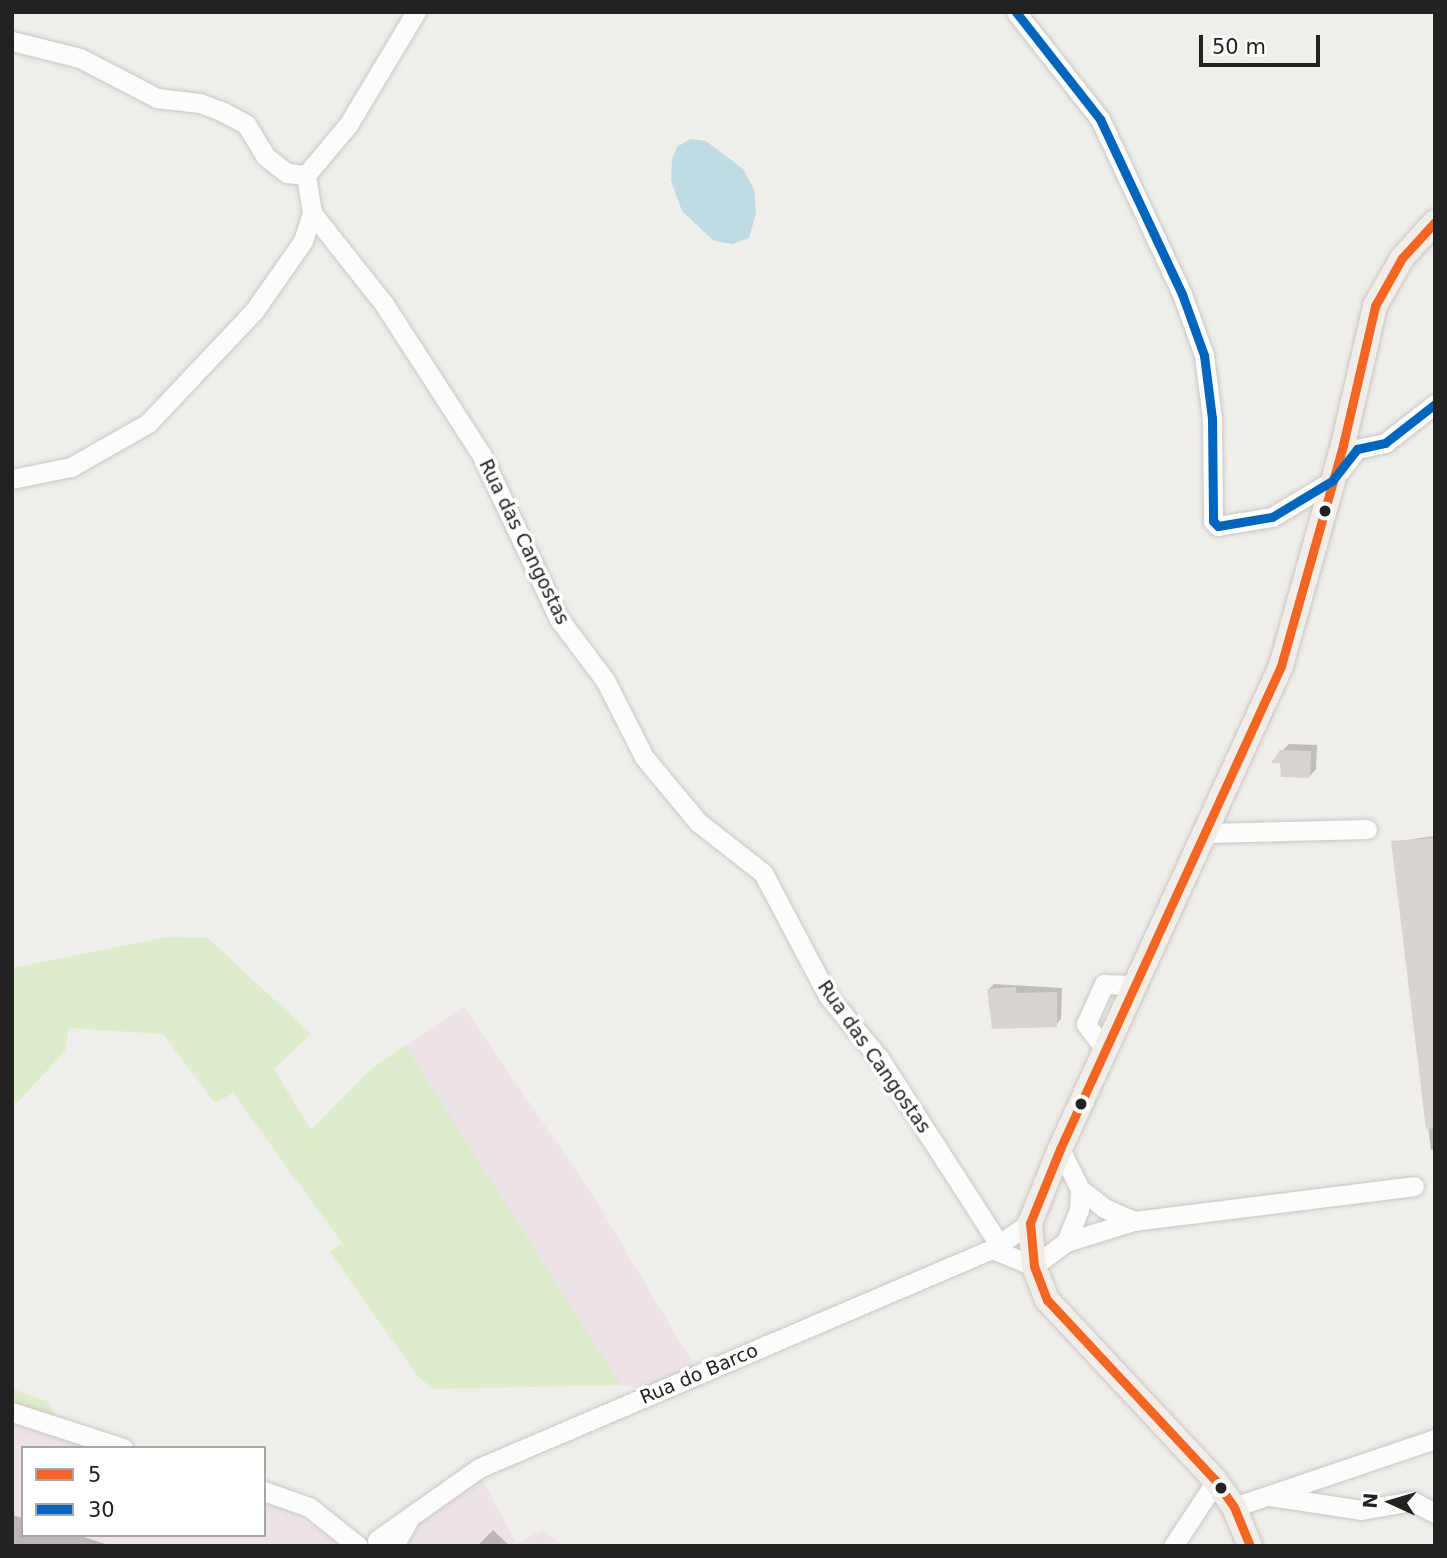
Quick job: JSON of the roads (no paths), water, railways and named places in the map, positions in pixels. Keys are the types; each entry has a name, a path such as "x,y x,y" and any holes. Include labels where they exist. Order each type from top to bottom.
{"main road":[{"path":"1250,1546 1234,1507 1216,1481 1047,1300 1034,1266 1030,1223 1059,1149 1137,985 1281,667 1332,481 1375,306 1402,258 1435,222"}],"street":[{"path":"12,479 71,467 149,423 254,311 303,241 312,214 306,175 348,125 416,12"},
{"path":"1016,12 1100,119 1182,293 1203,355 1212,418 1213,521 1217,526 1232,526 1272,517 1332,481 1357,449 1385,443 1435,404"},
{"path":"12,41 80,58 157,98 200,103 223,112 246,124 265,156 287,173 306,175"},
{"name":"Rua das Cangostas","path":"312,214 384,304 481,453 559,619 605,680 644,757 698,822 763,873 828,996 879,1058 995,1245"},
{"path":"1206,833 1367,828"},
{"path":"1059,1149 1080,1189 1104,1208 1134,1221"},
{"path":"995,1245 1034,1266 1066,1242 1134,1221 1414,1186"},
{"path":"1066,1242 1079,1210 1080,1189"},
{"name":"Rua do Barco","path":"376,1545 412,1513 479,1468 995,1245 1030,1223"},
{"path":"12,1412 117,1446"},
{"path":"1234,1507 1435,1439"},
{"path":"1173,1546 1216,1481"},
{"path":"266,1492 309,1507 376,1545"},
{"path":"1269,1496 1361,1510 1412,1501 1435,1513"}],"water":[{"path":"690,139 706,141 743,169 754,189 756,213 749,238 733,244 714,241 682,211 671,181 672,160 677,147"}]}
